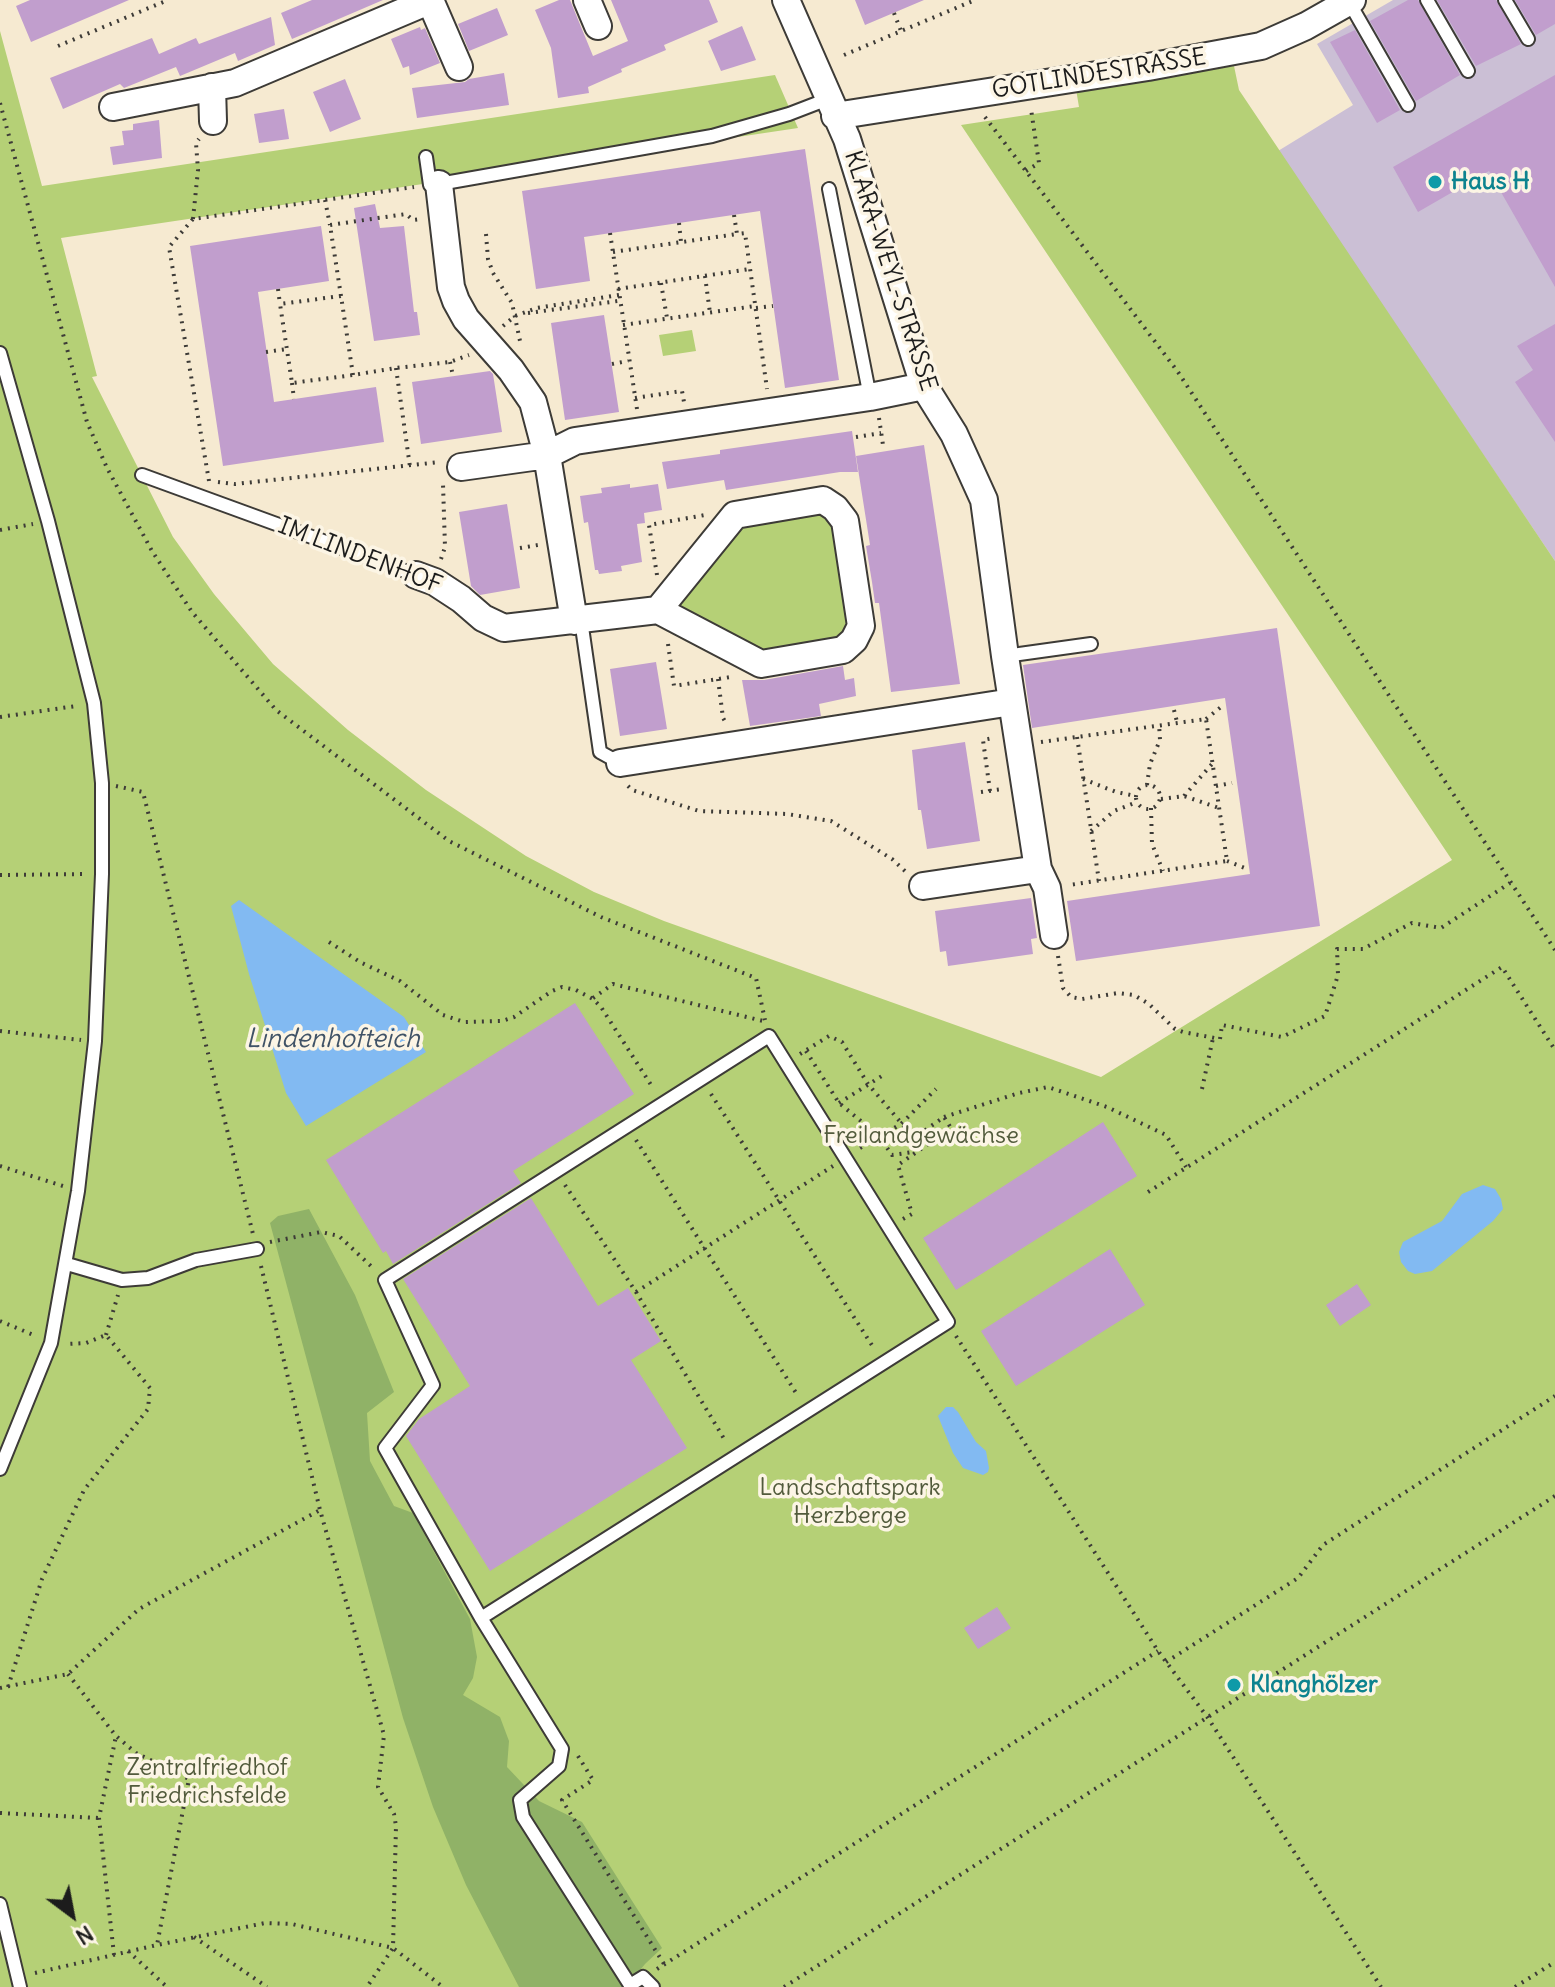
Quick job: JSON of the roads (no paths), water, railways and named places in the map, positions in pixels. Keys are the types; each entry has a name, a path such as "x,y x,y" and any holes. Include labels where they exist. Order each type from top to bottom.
{"street":[{"path":"113,107 235,83 431,0 459,67"},
{"path":"587,0 598,26"},
{"name":"KLARA-WEYL-STRASSE","path":"786,0 847,139 924,386 960,447 984,500 1012,702 1054,935"},
{"name":"GOTLINDESTRASSE","path":"832,107 1148,67 1261,46 1306,26 1350,1"},
{"path":"212,87 213,121"},
{"path":"435,184 443,215 451,287 456,301 466,319 494,335 511,370 533,402 547,455 577,620"},
{"path":"452,472 547,455 575,441 870,397 924,386"},
{"path":"823,500 835,508 845,521 861,626 854,640 843,650 761,664 661,609 735,515 823,500"},
{"name":"IM LINDENHOF","path":"420,576 461,599 483,618 504,628 661,609"},
{"path":"620,763 1012,702"},
{"path":"923,886 1042,879"}],"lane":[{"path":"1427,0 1468,71"},
{"path":"1505,0 1528,39"},
{"path":"1350,1 1408,105"},
{"path":"426,157 435,184 712,136 789,114 832,107"},
{"path":"829,189 870,397"},
{"path":"0,353 4,384 48,521 94,703 102,783 102,874 95,1041 78,1191 51,1343 0,1469"},
{"name":"IM LINDENHOF","path":"142,475 420,576"},
{"path":"577,620 600,752 620,763"},
{"path":"1005,656 1091,644"},
{"path":"481,1618 948,1322 769,1036 385,1280 433,1385 385,1448 481,1618 562,1749 559,1766 520,1800 523,1817 630,1985 643,1977 653,1987"},
{"path":"67,1264 122,1280 148,1278 196,1260 257,1249"},
{"path":"0,1904 18,1982"}],"water":[{"name":"Lindenhofteich","path":"239,900 404,1017 426,1052 306,1126 286,1093 249,974 231,906"},
{"path":"1483,1185 1495,1189 1501,1199 1503,1209 1493,1221 1432,1271 1415,1274 1408,1271 1401,1262 1399,1252 1403,1242 1442,1221 1462,1194"},
{"path":"946,1407 953,1407 958,1412 976,1442 986,1451 989,1468 983,1475 963,1468 953,1453 938,1416"}],"place":[{"name":"Haus H","path":"1435,182"},
{"name":"Klanghölzer","path":"1234,1685"}],"park label":[{"name":"Freilandgewächse","path":"921,1136"},
{"name":"Landschaftspark Herzberge","path":"850,1502"},
{"name":"Zentralfriedhof Friedrichsfelde","path":"207,1782"}]}
